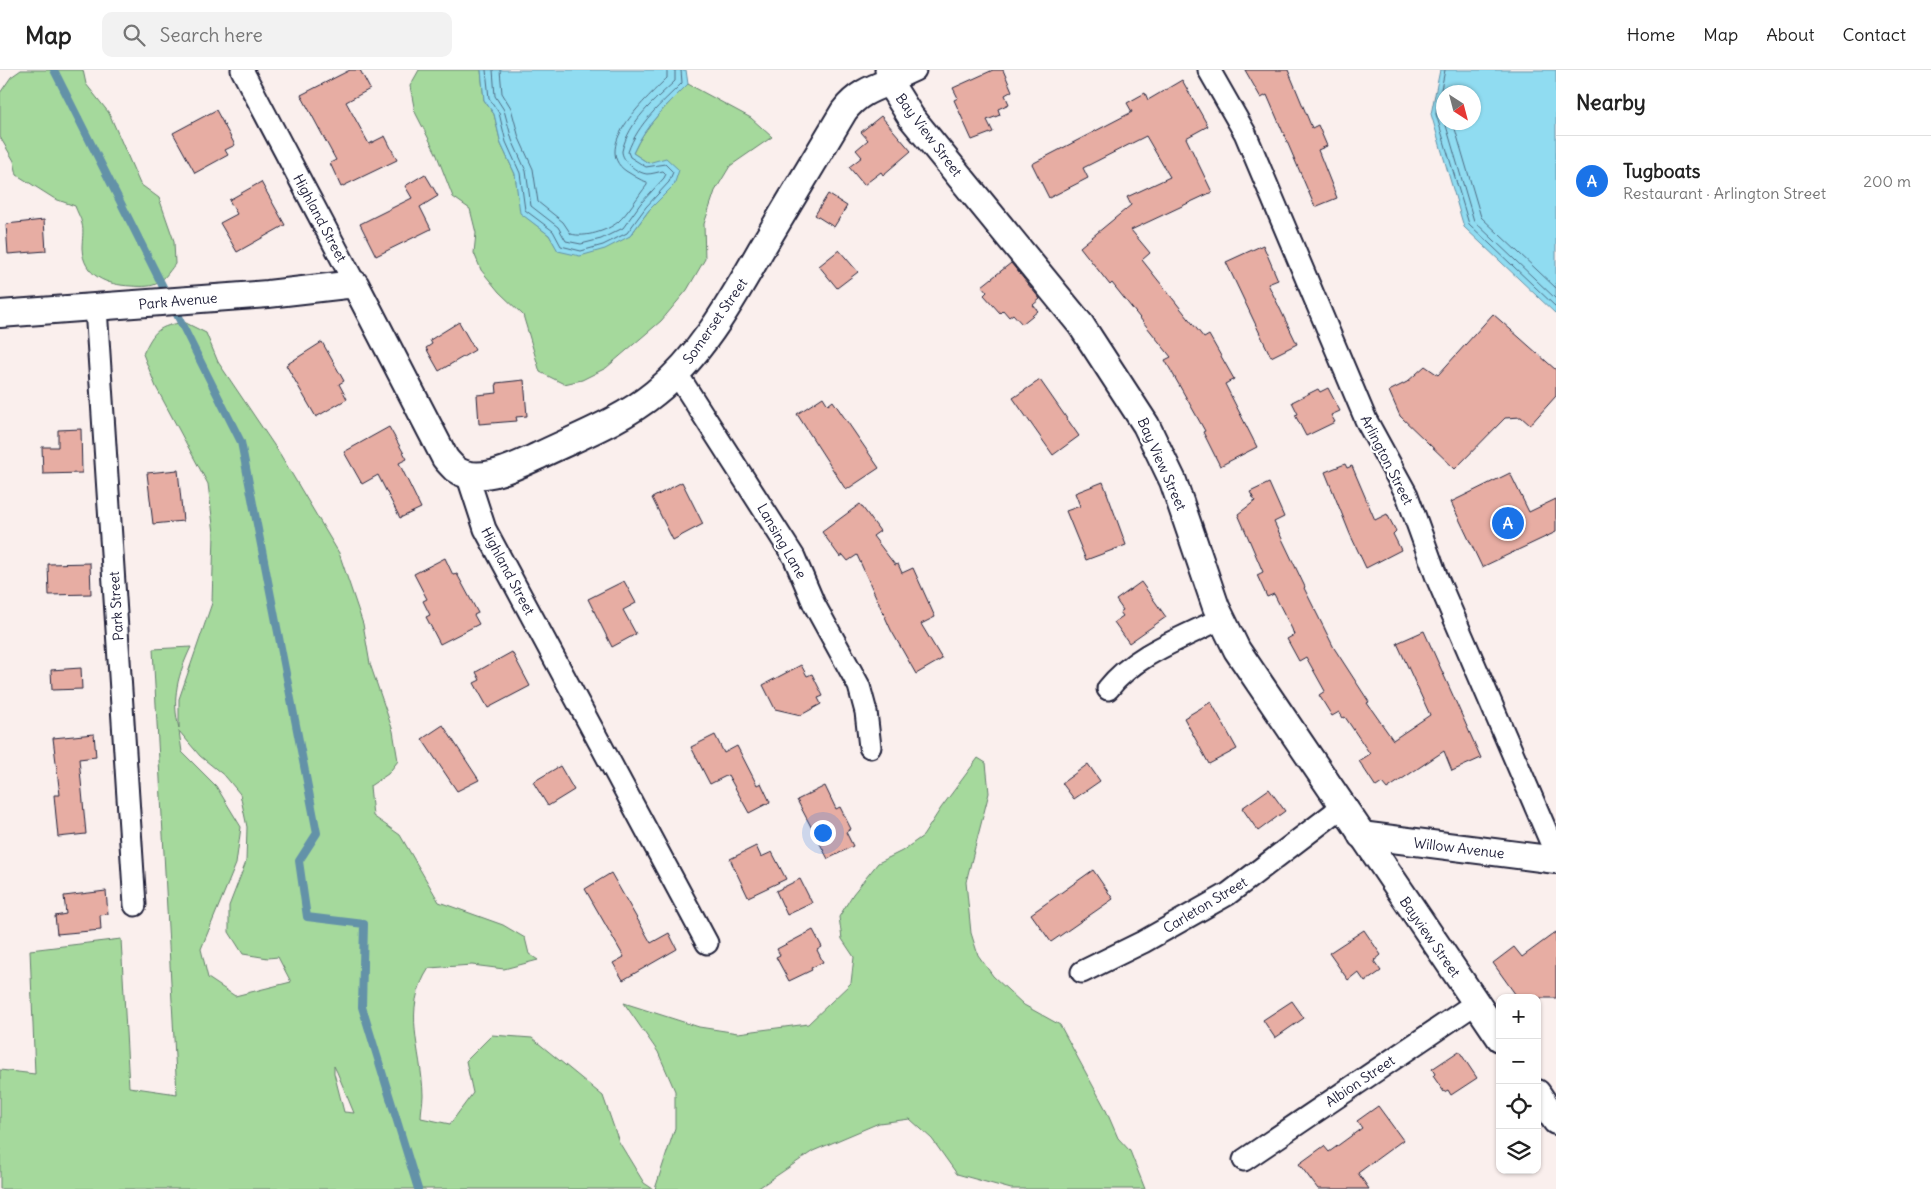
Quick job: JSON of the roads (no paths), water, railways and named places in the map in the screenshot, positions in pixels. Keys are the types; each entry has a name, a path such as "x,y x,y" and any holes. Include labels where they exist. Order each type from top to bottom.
{"street":[{"name":"Highland Street","path":"242,70 355,284 436,443 456,470 468,474 485,530 707,943"},
{"path":"887,76 915,70"},
{"name":"Arlington Street","path":"1209,70 1245,133 1366,420 1407,496 1437,578 1556,854"},
{"name":"Somerset Street","path":"468,474 480,475 509,468 593,430 646,400 677,374 696,352 732,300 844,111 853,99 887,76"},
{"name":"Bay View Street","path":"887,76 911,117 1081,325 1146,425 1173,481 1222,618 1237,650 1361,835"},
{"name":"Park Avenue","path":"0,314 268,294 355,284"},
{"name":"Park Street","path":"96,308 135,905"},
{"name":"Lansing Lane","path":"677,374 794,557 814,604 859,686 866,712 870,747"},
{"path":"1108,689 1132,665 1222,618"},
{"name":"Carleton Street","path":"1082,972 1143,942 1228,894 1342,807"},
{"name":"Willow Avenue","path":"1361,835 1556,860"},
{"name":"Bayview Street","path":"1361,835 1496,1032"},
{"name":"Albion Street","path":"1244,1160 1476,1003"},
{"path":"1541,1099 1556,1121"}],"water":[{"path":"481,70 686,70 688,84 650,124 633,153 648,163 666,158 679,170 674,185 649,210 630,236 605,249 580,256 558,251 549,235 520,213 515,174 501,144 494,114 484,100"},
{"path":"1440,70 1556,70 1556,314 1464,227 1431,114 1436,90 1436,130 1481,130 1481,85 1437,85"}],"waterway":[{"path":"54,70 241,442 317,833 299,861 307,917 364,924 362,1007 418,1189"}],"place":[{"name":"Tugboats","path":"1508,523"}]}
